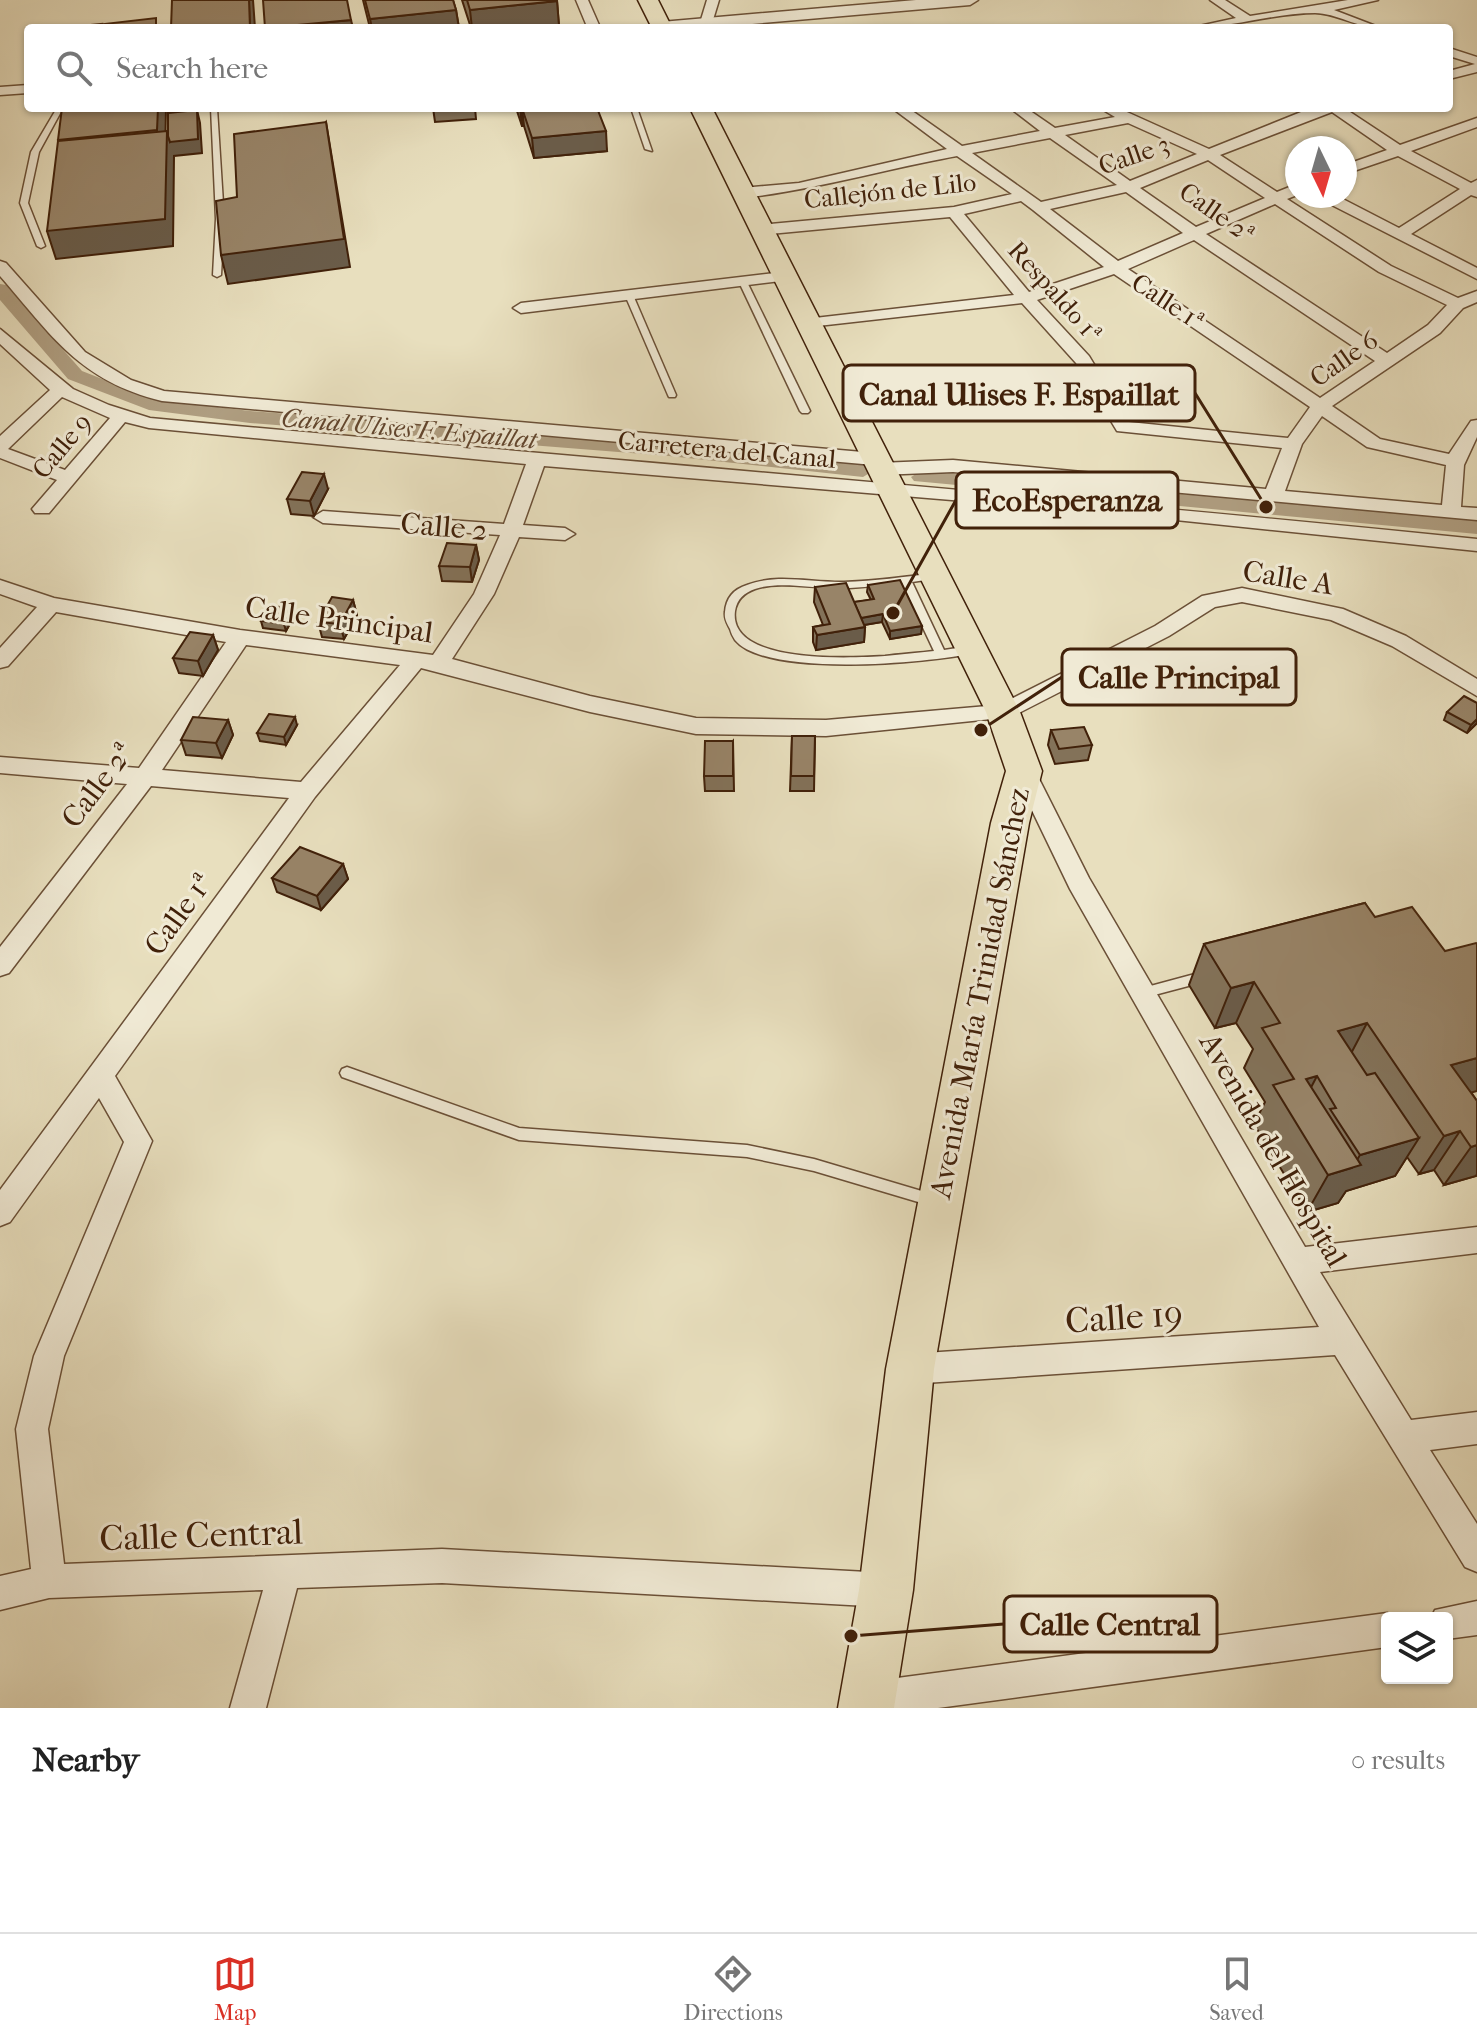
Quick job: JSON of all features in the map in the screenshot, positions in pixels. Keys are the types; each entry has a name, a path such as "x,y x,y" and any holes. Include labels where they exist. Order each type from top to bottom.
{"main road":[{"path":"648,0 661,24"},
{"name":"Avenida María Trinidad Sánchez","path":"703,112 806,324 973,650 1003,712 1024,771 1010,823 938,1202 910,1369 886,1590 866,1704"}],"street":[{"path":"582,0 593,24"},
{"path":"706,23 713,0"},
{"path":"697,24 970,0"},
{"path":"1216,0 1248,20"},
{"path":"1274,0 1311,24"},
{"path":"1222,24 1372,0"},
{"path":"1316,8 1363,24"},
{"path":"1453,53 1477,61"},
{"path":"1453,74 1477,68"},
{"path":"0,91 24,89"},
{"name":"Calle 1ª","path":"905,112 1031,201 1116,268 1374,443 1463,452"},
{"name":"Calle 2ª","path":"1023,112 1194,233 1387,361"},
{"path":"1114,112 1208,154 1385,269 1457,304"},
{"name":"Calle 3","path":"1031,201 1129,187 1313,112"},
{"path":"1330,112 1474,188"},
{"path":"742,193 800,187 879,166 1126,119"},
{"path":"1357,165 1472,121"},
{"path":"1400,234 1474,188"},
{"path":"806,324 1026,298 1116,268 1285,194"},
{"name":"Callejón de Lilo","path":"760,230 954,212 1031,201"},
{"path":"1349,208 1477,274"},
{"name":"Respaldo 1ª","path":"954,212 988,257 1083,360 1123,427 1293,444"},
{"name":"Carretera del Canal","path":"0,266 79,356 125,384 162,396 882,473 1108,507 1477,545"},
{"path":"521,308 783,277"},
{"name":"Calle 6","path":"1274,494 1293,444 1319,407 1434,329 1457,304 1477,296"},
{"path":"0,369 7,346"},
{"name":"Carretera del Canal","path":"7,346 59,391 97,409 149,423 242,434 537,459 882,473 953,466 1477,514"},
{"path":"0,446 59,391"},
{"name":"Calle 9","path":"42,509 121,416"},
{"path":"1451,511 1463,452 1477,425"},
{"path":"0,452 69,478"},
{"name":"Calle 1ª","path":"0,1213 307,791 428,661 484,594 511,532 537,459"},
{"name":"Calle 2","path":"323,517 565,534"},
{"name":"Calle Principal","path":"0,587 51,604 240,637 428,661 590,704 696,726 826,728 1003,712"},
{"name":"Calle A","path":"1003,712 1162,631 1209,601 1242,595 1336,614 1399,641 1477,689"},
{"path":"0,661 51,604"},
{"name":"Calle 2ª","path":"0,966 144,779 240,637"},
{"path":"0,765 307,791"},
{"name":"Avenida del Hospital","path":"1024,771 1079,882 1343,1340 1477,1555"},
{"path":"49,1581 32,1429 49,1356 138,1141 101,1077"},
{"path":"1299,1261 1477,1240"},
{"name":"Calle 19","path":"910,1369 1343,1340"},
{"path":"1404,1437 1477,1428"},
{"name":"Calle Central","path":"0,1593 49,1581 442,1566 886,1590"},
{"path":"248,1708 284,1573"},
{"path":"1453,1621 1477,1618"},
{"path":"866,1704 1381,1631"}],"lane":[{"path":"41,246 24,203 35,152 58,112"},
{"path":"214,112 220,219 217,275"},
{"path":"635,112 649,149"},
{"path":"743,282 805,411"},
{"path":"629,295 672,395"},
{"path":"935,576 754,587 739,593 731,603 729,622 735,632 765,654 796,662 973,650"},
{"path":"906,580 941,654"},
{"path":"1143,993 1217,973"},
{"path":"347,1073 519,1134 747,1151 814,1165 938,1202"}],"building":[{"path":"172,0 249,0 250,24 171,24"},
{"path":"263,0 347,0 351,20 308,24 265,24"},
{"path":"365,0 453,0 456,10 370,19"},
{"path":"467,0 557,0 557,1 470,10"},
{"path":"156,18 156,24 104,24"},
{"path":"62,112 158,112 157,130 58,140"},
{"path":"197,112 198,139 170,142 168,113"},
{"path":"523,112 599,112 606,131 532,138"},
{"path":"326,122 344,239 221,255 216,201 237,197 234,134"},
{"path":"167,131 165,219 47,231 58,141"},
{"path":"302,472 324,474 310,501 287,499"},
{"path":"447,543 476,545 470,567 439,566"},
{"path":"900,580 922,626 890,631 883,614 861,618 854,602 874,599 868,585"},
{"path":"846,583 865,627 817,635 813,627 830,624 815,587"},
{"path":"332,597 353,600 340,624 318,622"},
{"path":"270,606 292,608 284,624 261,621"},
{"path":"190,632 213,635 198,661 173,658"},
{"path":"1464,696 1477,703 1477,719 1471,725 1447,712"},
{"path":"269,714 295,717 284,737 257,733"},
{"path":"193,717 228,720 216,743 181,740"},
{"path":"1084,727 1092,745 1059,749 1051,730"},
{"path":"792,736 815,736 814,776 791,776"},
{"path":"705,741 733,741 733,776 704,776"},
{"path":"300,847 343,864 317,896 272,878"},
{"path":"1365,903 1375,917 1412,907 1445,951 1477,944 1477,1058 1451,1065 1477,1101 1477,1145 1471,1147 1460,1131 1444,1136 1367,1023 1338,1031 1367,1075 1375,1073 1419,1138 1360,1155 1330,1109 1336,1108 1317,1076 1306,1079 1361,1165 1328,1175 1273,1085 1294,1079 1262,1028 1280,1023 1254,982 1231,988 1204,944"}],"waterway":[{"name":"Canal Ulises F. Espaillat","path":"0,289 75,375 149,404 250,417 669,450 863,471"},
{"name":"Canal Ulises F. Espaillat","path":"921,477 1477,527"}],"place":[{"name":"Canal Ulises F. Espaillat","path":"1266,507"},
{"name":"EcoEsperanza","path":"893,613"},
{"name":"Calle Principal","path":"981,730"},
{"name":"Calle Central","path":"851,1636"}]}
